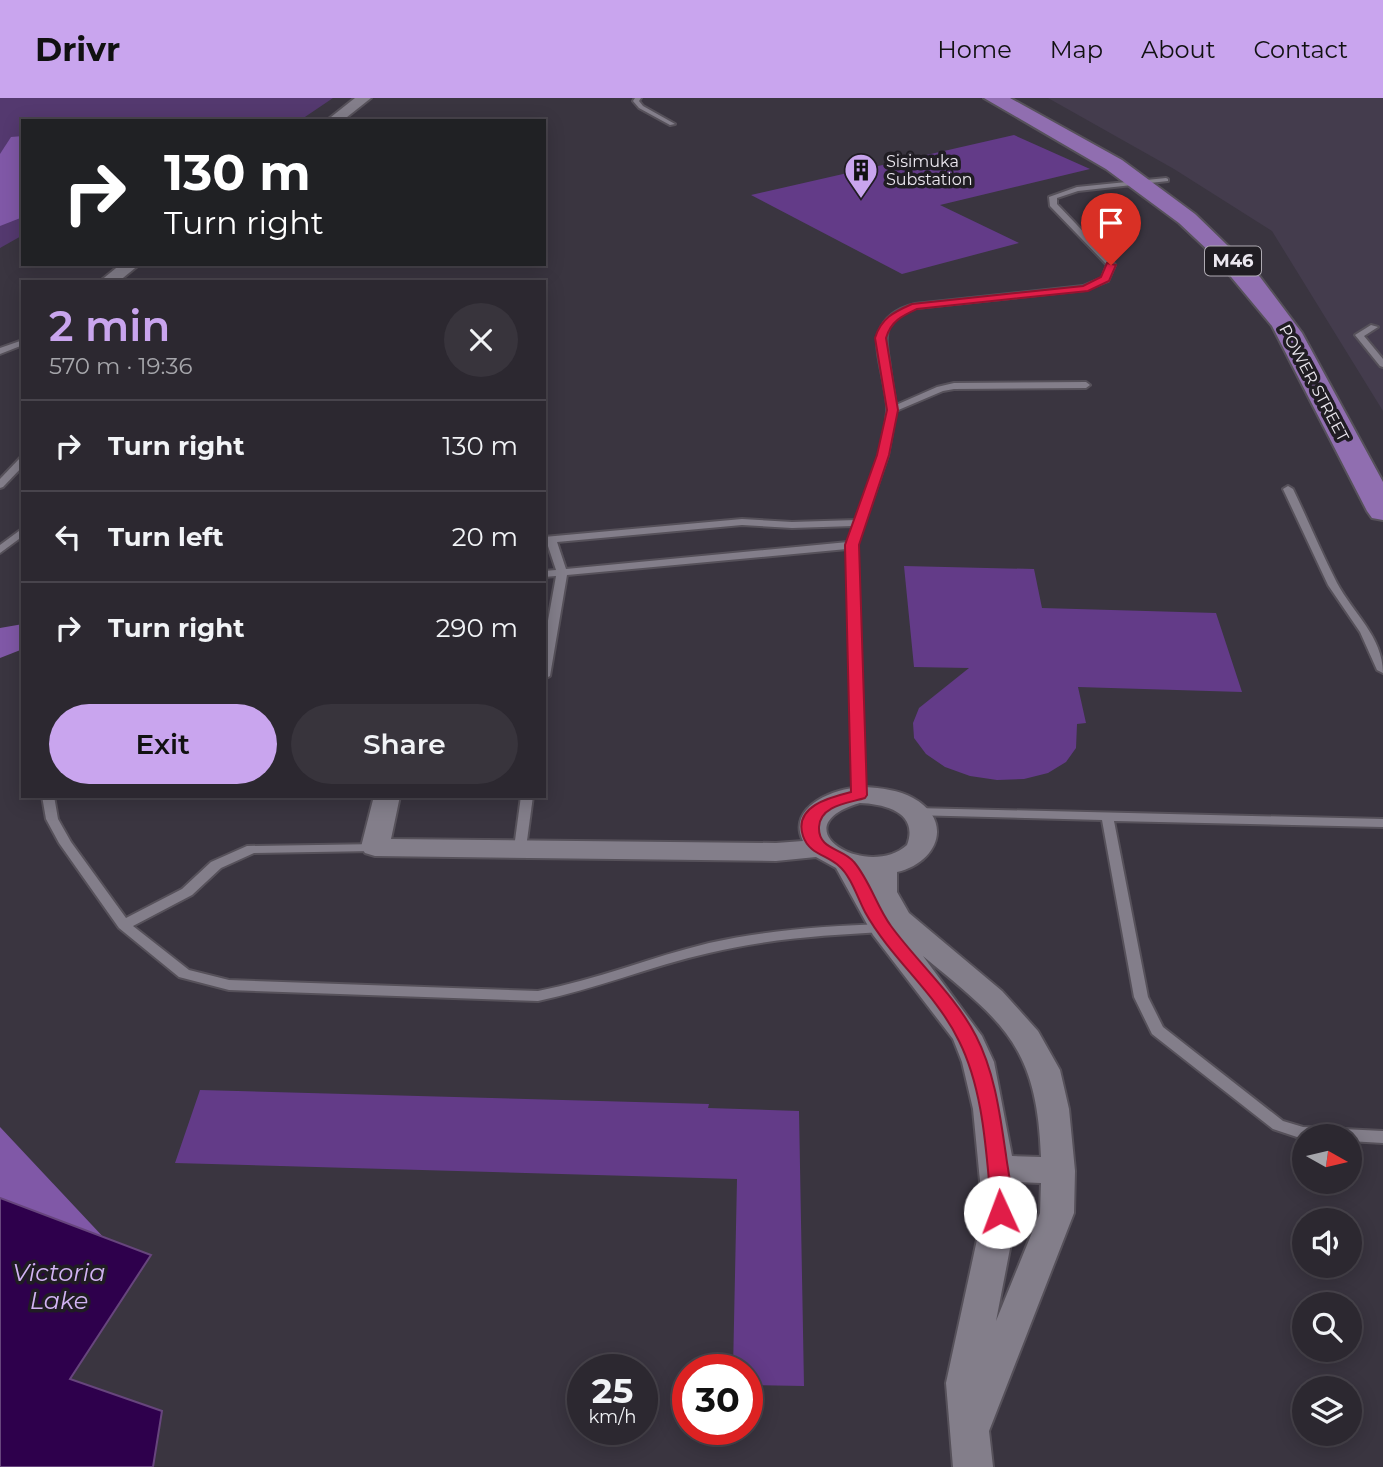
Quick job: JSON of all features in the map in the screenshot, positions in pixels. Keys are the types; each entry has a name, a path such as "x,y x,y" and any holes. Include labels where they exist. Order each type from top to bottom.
{"main road":[{"name":"POWER STREET","path":"994,98 1047,123 1154,181"},
{"name":"POWER STREET","path":"1018,98 1076,126 1154,181 1191,221 1243,258 1307,321 1326,355"},
{"name":"POWER STREET","path":"1243,258 1371,466 1383,511"}],"street":[{"path":"336,119 364,98"},
{"path":"110,280 129,266"},
{"path":"386,798 374,847 776,852 833,855 884,866 914,855 923,845 926,834 915,812 890,798 859,795 834,801 816,813 811,824 812,836 833,855 895,928 929,984 967,1036 978,1062 989,1109 1000,1212 965,1383 972,1449"},
{"path":"884,866 882,893 895,928 967,977 1018,1026 1038,1056 1052,1107 1058,1171 1057,1213 1047,1244 997,1359 972,1449"},
{"path":"997,1168 1058,1171"}],"lane":[{"path":"638,98 636,101 641,107 672,124"},
{"path":"859,795 852,545 883,455 892,410 881,338 894,316 915,306 1066,292 1097,284 1105,279 1111,265 1054,204 1053,197 1077,189 1154,181"},
{"path":"1374,327 1359,335 1383,364"},
{"path":"0,351 21,343"},
{"path":"892,410 954,386 1086,384"},
{"path":"0,485 21,462"},
{"path":"1288,489 1333,585 1365,632 1383,670"},
{"path":"546,665 562,573 548,539 732,523 858,523"},
{"path":"0,550 21,533"},
{"path":"546,574 852,545"},
{"path":"48,798 52,819 65,843 124,925 184,974 208,981 263,988 538,996 577,990 708,948 780,936 895,928"},
{"path":"520,848 527,798"},
{"path":"915,812 1383,823"},
{"path":"1107,816 1139,985 1145,1009 1157,1030 1278,1125 1303,1133 1383,1136"},
{"path":"124,925 187,892 216,865 243,851 374,847"}],"shaded area":[{"path":"0,98 333,98 302,119 21,119 21,236 0,248"},
{"path":"1048,98 1383,98 1383,411 1272,231 1174,169"},
{"path":"21,136 21,218 0,226 0,154 11,137"},
{"path":"21,624 21,650 0,658 0,628"},
{"path":"0,1127 106,1240 0,1198"}],"water":[{"name":"Victoria Lake","path":"0,1198 151,1255 70,1379 162,1411 153,1467 0,1467"}],"building":[{"name":"Sisimuka Substation","path":"1014,135 1090,169 940,205 1019,243 902,274 751,195"},
{"path":"904,566 1034,569 1042,608 1216,613 1242,692 1078,687 1086,723 1077,724 1076,748 1066,762 1048,773 1024,779 997,780 970,776 945,767 926,754 914,738 913,723 919,708 969,668 914,667"},
{"path":"200,1090 709,1104 708,1108 799,1111 804,1386 763,1385 763,1354 733,1354 737,1179 175,1163"}],"place":[{"name":"Sisimuka Substation","path":"861,200"}],"route":[{"path":"1000,1212 999,1182 989,1109 978,1062 967,1036 883,928 847,863 831,857 819,848 812,836 811,824 816,813 826,804 842,797 859,795 860,733 852,545 888,436 892,410 881,338 887,323 902,311 915,306 1085,288 1105,279 1111,265"}]}
